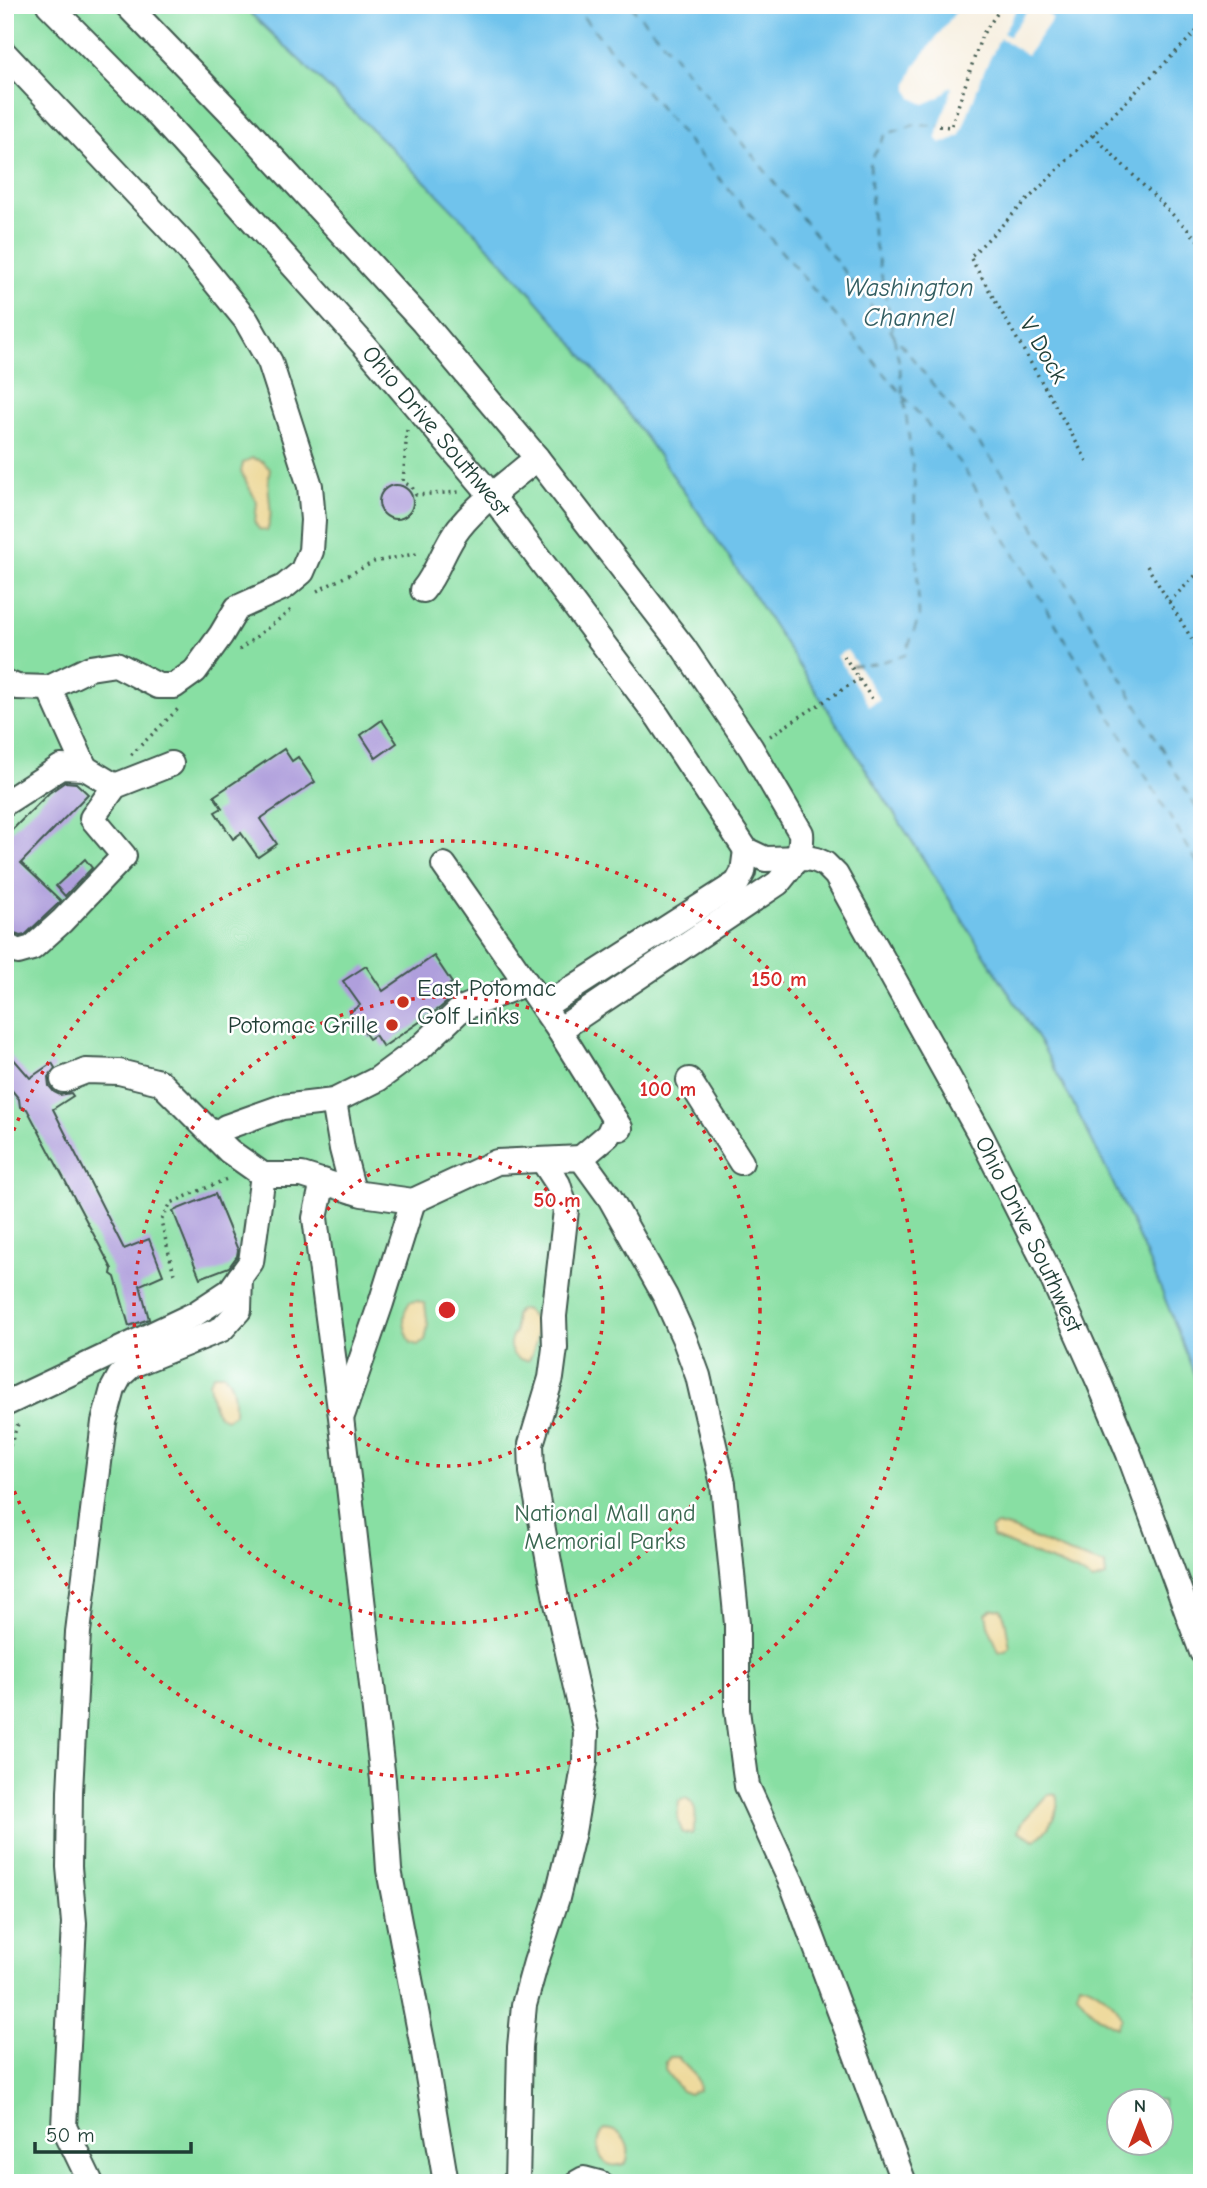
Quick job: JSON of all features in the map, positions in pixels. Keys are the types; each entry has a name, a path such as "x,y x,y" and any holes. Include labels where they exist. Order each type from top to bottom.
{"street":[{"name":"Ohio Drive Southwest","path":"49,5 157,114 364,345 492,496 633,683 746,850 765,859 807,858 825,864 836,875 1005,1182 1051,1275 1109,1406 1202,1652"},
{"path":"127,5 239,121 424,321 537,458 682,648 751,748 802,833 802,845 797,858 778,883 559,1030"},
{"path":"5,54 185,246 246,320 270,362 310,485 313,520 311,551 302,572 284,587 237,608 195,671 174,686 158,686 116,664 90,668 49,688 17,687 5,682"},
{"path":"423,590 433,578 457,530 537,458"},
{"path":"5,945 18,952 32,948 124,856 92,818 101,778 49,688"},
{"path":"5,803 61,767 101,778 171,764"},
{"path":"543,1007 737,883 743,872 746,850"},
{"path":"63,1080 86,1071 119,1072 160,1082 229,1151 254,1168 302,1175 353,1191 413,1201 497,1162 582,1158 618,1124 559,1030 444,864"},
{"path":"215,1135 226,1127 282,1107 334,1101 377,1079 421,1048 461,1009 526,983"},
{"path":"689,1080 741,1162"},
{"path":"334,1101 353,1191"},
{"path":"582,1158 610,1198 665,1296 698,1376 723,1484 737,1624 737,1710 747,1786 813,1936 904,2183"},
{"path":"517,2183 520,2047 524,2005 557,1898 573,1832 585,1761 586,1732 556,1599 532,1472 531,1444 551,1378 555,1348 555,1303 566,1210 558,1184 544,1161"},
{"path":"5,1404 195,1314 230,1291 251,1262 254,1168"},
{"path":"323,1181 315,1218 383,1780 389,1870 424,2047 446,2183"},
{"path":"341,1417 413,1201"},
{"path":"91,2183 64,2127 74,1923 69,1867 70,1792 78,1632 104,1422 113,1389 120,1376 132,1365 222,1329 239,1310 240,1277"},
{"path":"577,2183 584,2179 599,2183"}],"path":[{"path":"852,5 859,12"},
{"path":"939,126 951,127 982,35 1003,5"},
{"path":"1202,26 1093,135 1202,244"},
{"name":"V Dock","path":"1087,461 970,257 1093,135"},
{"path":"407,427 403,482 412,487 416,495 465,492"},
{"path":"312,594 374,562 414,554 442,558"},
{"path":"1147,566 1198,649"},
{"path":"1169,602 1202,569"},
{"path":"230,657 292,610"},
{"path":"844,656 872,699"},
{"path":"751,748 859,679"},
{"path":"101,778 181,705"},
{"path":"174,1273 161,1221 171,1203 254,1168"}],"green space":[{"name":"National Mall and Memorial Parks","path":"5,5 242,5 454,210 534,297 641,431 769,618 1044,1049 1089,1134 1150,1264 1202,1397 1202,2183 5,2183"}],"sand":[{"path":"252,458 262,461 270,469 270,516 267,531 259,529 255,523 257,502 241,472 243,463"},
{"path":"410,1302 425,1304 428,1326 425,1341 418,1345 411,1343 404,1317"},
{"path":"524,1309 534,1320 537,1332 529,1360 518,1358 510,1347 515,1332 515,1315"},
{"path":"214,1374 224,1374 232,1388 234,1414 226,1419 221,1417 213,1404 209,1382"},
{"path":"997,1525 1105,1565 1106,1577 1093,1581 992,1537 991,1529"},
{"path":"992,1609 1001,1609 1005,1619 1010,1647 1005,1651 999,1652 988,1625 986,1614"},
{"path":"1048,1794 1056,1795 1057,1807 1049,1826 1035,1840 1018,1831 1021,1823"},
{"path":"686,1798 695,1809 692,1834 683,1833 679,1821 679,1801"},
{"path":"1080,1983 1098,1991 1111,2001 1122,2018 1117,2027 1099,2017 1085,2004 1077,1993"},
{"path":"670,2057 678,2057 692,2073 698,2081 698,2090 689,2094 681,2091 665,2070"},
{"path":"605,2129 617,2132 625,2140 628,2151 626,2163 611,2165 601,2157 598,2143"}],"water":[{"name":"Washington Channel","path":"242,5 1202,5 1202,1397 1150,1264 1089,1134 1044,1049 706,524 607,386 495,253"}],"pier":[{"path":"961,5 1019,5 1003,33 1009,36 1031,5 1053,18 1027,55 1000,38 984,71 960,135 941,143 937,134 952,88 924,104 912,98 908,82 916,64"},
{"path":"847,650 880,699 869,706 837,656"}],"building":[{"path":"396,485 408,490 413,502 408,514 396,519 384,514 379,502 384,490"},
{"path":"382,720 397,743 376,758 361,735"},
{"path":"284,749 292,761 298,757 315,782 260,819 277,844 258,857 241,833 233,839 215,812 222,808 214,796"},
{"path":"65,782 76,783 88,794 21,863 61,901 25,935 20,936 5,930 5,837 49,793"},
{"path":"85,859 92,868 65,896 56,886"},
{"name":"East Potomac Golf Links","path":"434,956 452,983 446,987 453,997 383,1047 375,1035 369,1039 350,1012 360,1005 343,981 366,966 383,991"},
{"path":"5,1049 30,1078 52,1063 55,1068 48,1077 49,1086 60,1095 71,1093 73,1096 53,1109 124,1249 149,1239 163,1275 140,1285 149,1319 129,1326 115,1277 111,1274 112,1269 27,1109 20,1107 19,1099 5,1082"},
{"path":"215,1194 238,1250 237,1256 229,1267 200,1278 173,1211"}],"ferry route":[{"path":"573,5 961,464 1202,871"},
{"path":"630,5 670,50 1004,475 1202,818"},
{"path":"903,393 873,234 870,162 886,134 917,124 939,126"},
{"path":"851,666 877,663 905,655 919,617 914,478 904,398"}],"place":[{"name":"East Potomac Golf Links","path":"403,1002"},
{"name":"Potomac Grille","path":"392,1025"}]}
